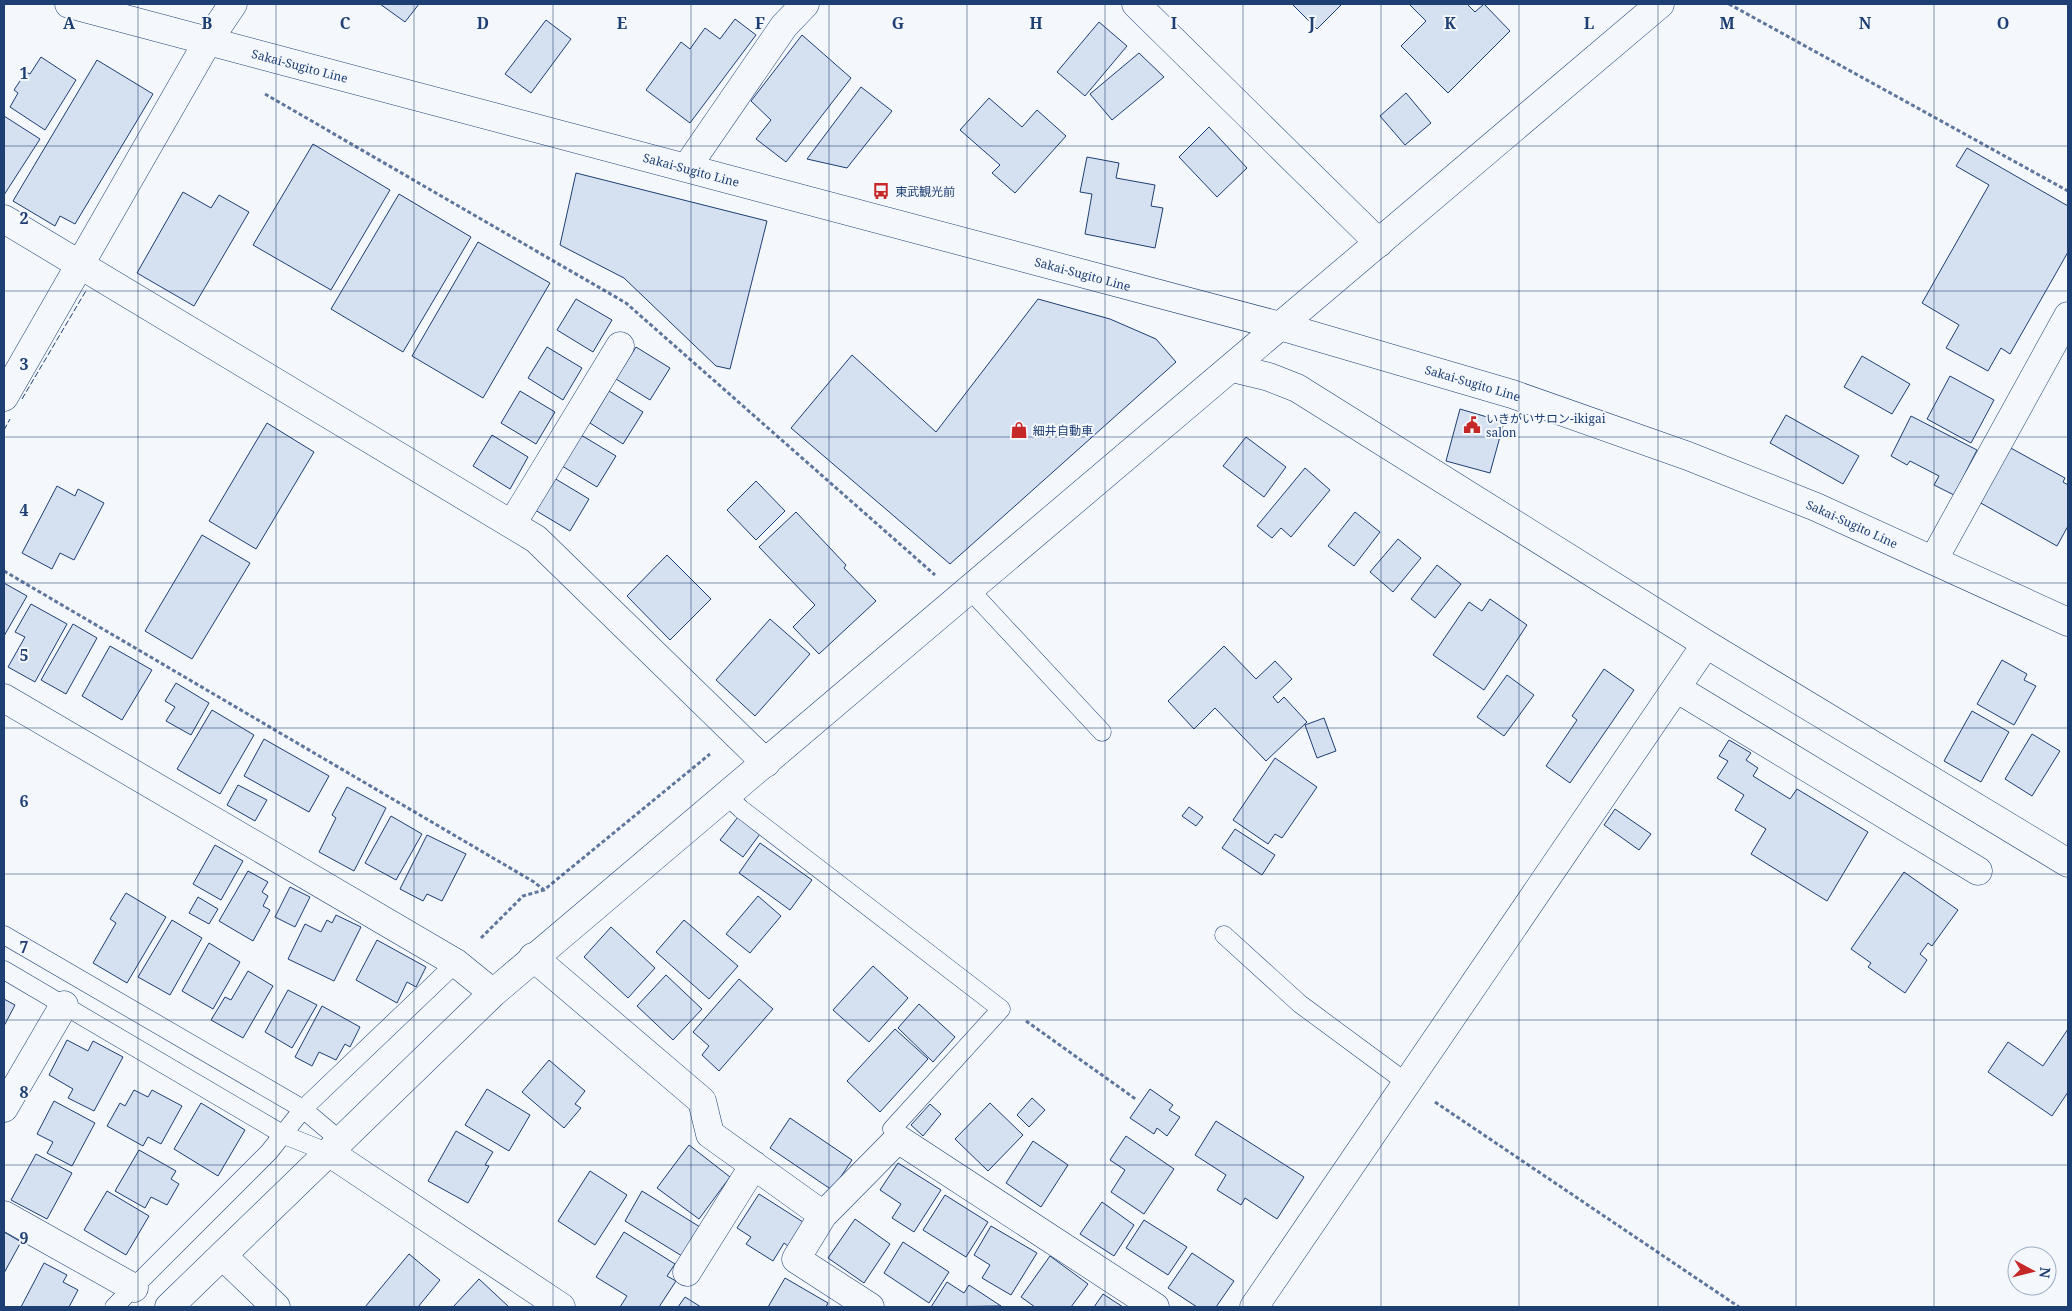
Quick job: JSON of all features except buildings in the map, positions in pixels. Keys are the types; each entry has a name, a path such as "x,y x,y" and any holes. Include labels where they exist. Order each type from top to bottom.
{"street":[{"name":"Sakai-Sugito Line","path":"69,4 1280,326 1512,394 1688,456 1816,507 1934,559 2068,622"},
{"path":"4,397 208,41 233,4"},
{"path":"687,167 784,26 805,4"},
{"path":"1136,4 1378,243"},
{"path":"170,1307 493,993 533,957 727,796 1660,4"},
{"path":"4,219 536,539 766,763"},
{"path":"1934,559 2068,316"},
{"path":"512,524 620,346"},
{"path":"1232,368 1269,377 1296,388 1706,644 2068,863"},
{"path":"1254,1307 1706,644"},
{"path":"1676,688 1978,871"},
{"path":"4,698 456,963 493,993"},
{"path":"533,957 702,1101 710,1134 823,1215"},
{"path":"4,1108 64,1004"},
{"path":"853,1303 796,1259 823,1215 898,1139 1155,1307"},
{"path":"336,1147 561,1307"},
{"path":"686,1272 754,1165"},
{"path":"4,1215 134,1288"},
{"path":"223,1256 276,1307"}],"lane":[{"path":"965,594 1102,732"},
{"path":"727,796 741,809 1001,1009 892,1128 898,1139"},
{"path":"4,935 303,1109 336,1147"},
{"path":"1224,935 1300,1004 1407,1083"},
{"path":"114,1307 284,1135 303,1109 456,963"},
{"path":"4,970 284,1135 336,1147"}],"path":[{"path":"1728,4 2068,191"},
{"path":"263,92 626,303 965,594"},
{"path":"4,571 534,882 544,890"},
{"path":"456,963 523,896 544,890 735,733"},
{"path":"1001,1009 1019,1016 1137,1100"},
{"path":"1407,1083 1739,1307"}],"fence":[{"path":"22,399 87,289"},
{"path":"4,430 10,419"}],"place":[{"name":"東武観光前","path":"881,191"},
{"name":"いきがいサロン-ikigai salon","path":"1472,425"},
{"name":"細井自動車","path":"1019,430"}]}
